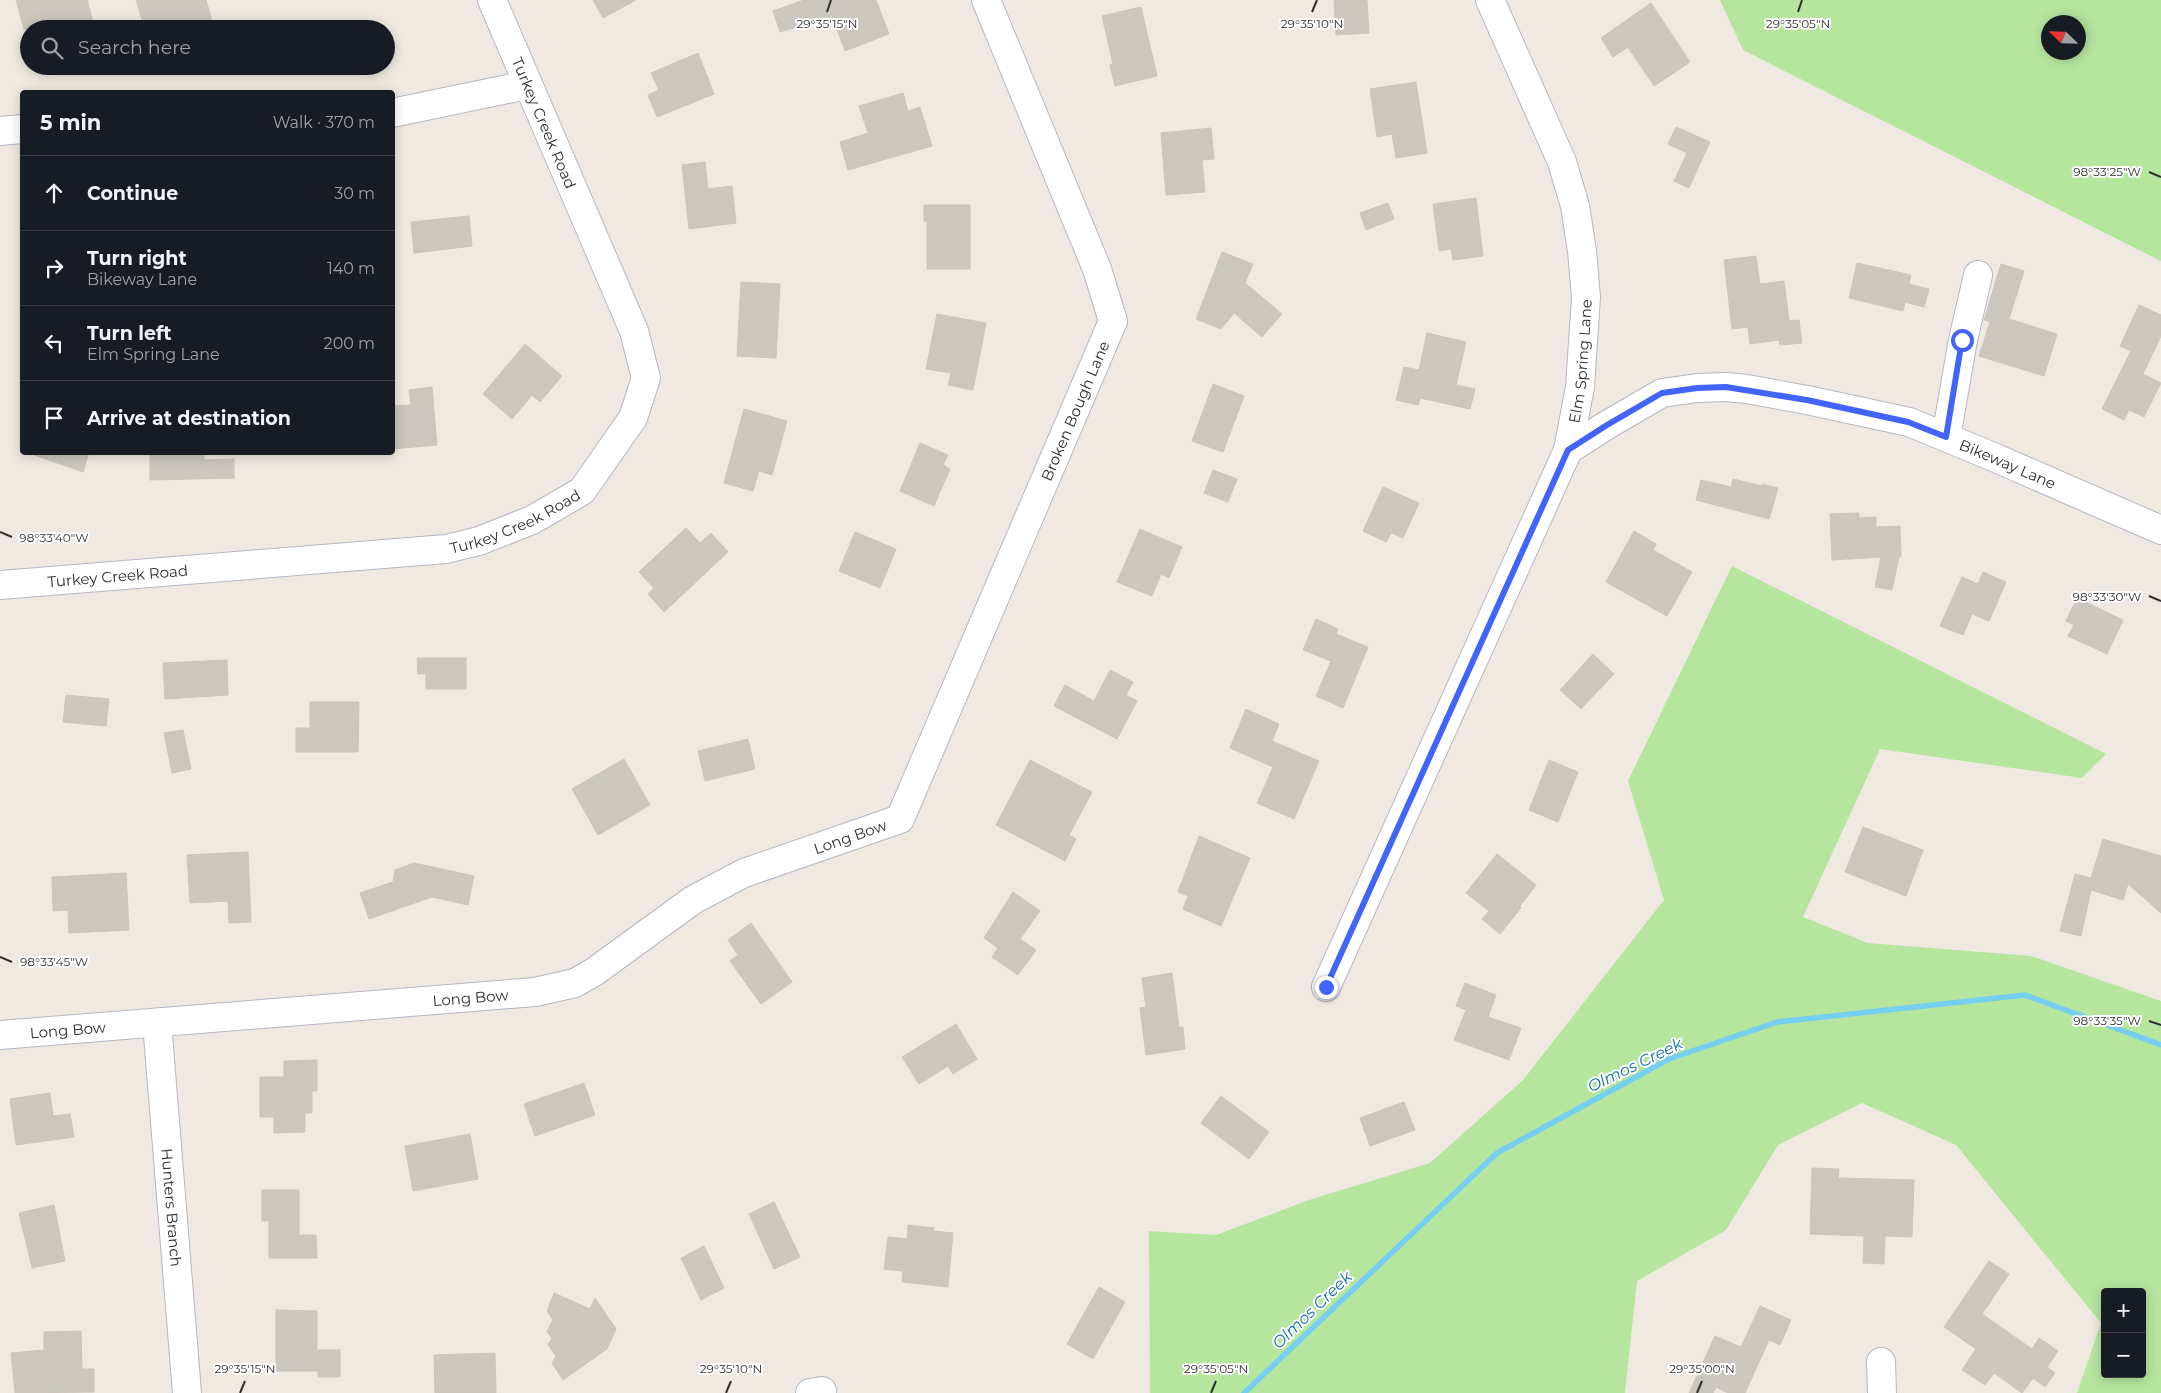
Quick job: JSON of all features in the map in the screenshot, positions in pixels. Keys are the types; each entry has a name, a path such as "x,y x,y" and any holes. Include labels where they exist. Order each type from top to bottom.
{"street":[{"name":"Turkey Creek Road","path":"0,585 446,549 479,541 532,520 582,491 633,418 646,378 634,331 492,0"},
{"name":"Broken Bough Lane","path":"900,819 1113,321 1097,269 986,0"},
{"name":"Elm Spring Lane","path":"1326,987 1568,450 1580,387 1586,297 1582,251 1575,206 1562,162 1490,0"},
{"path":"395,112 527,85"},
{"path":"0,131 20,129"},
{"path":"1946,437 1962,340 1978,276"},
{"name":"Bikeway Lane","path":"1568,450 1662,393 1707,388 1747,389 1908,422 2161,530"},
{"name":"Long Bow","path":"0,1035 535,992 575,983 594,972 693,900 744,873 900,819"},
{"name":"Hunters Branch","path":"156,1023 187,1393"},
{"path":"1881,1362 1882,1393"}],"green space":[{"path":"1720,0 2161,0 2161,261 1743,50"},
{"path":"1732,566 2106,754 2082,778 1880,749 1803,917 1868,943 2031,956 2161,1001 2161,1393 2077,1393 2101,1323 1956,1145 1862,1103 1778,1145 1726,1230 1637,1281 1625,1393 1150,1393 1149,1231 1216,1235 1309,1200 1430,1163 1523,1080 1664,900 1628,781"}],"building":[{"path":"16,0 87,0 93,20 22,20"},
{"path":"136,0 206,0 212,20 142,20"},
{"path":"593,0 636,0 603,18"},
{"path":"804,0 876,0 889,34 845,51 832,16 780,32 773,11"},
{"path":"1334,0 1367,0 1369,33 1336,35"},
{"path":"1651,3 1690,62 1654,86 1628,47 1613,57 1601,38"},
{"path":"1141,7 1157,76 1115,86 1110,65 1113,64 1102,16"},
{"path":"698,53 714,94 657,117 648,95 659,90 651,73"},
{"path":"1416,82 1427,153 1396,158 1392,134 1377,137 1370,89"},
{"path":"903,93 908,111 920,107 932,146 848,170 840,142 868,133 859,106"},
{"path":"1676,127 1710,142 1689,188 1674,181 1687,153 1668,144"},
{"path":"1211,128 1214,159 1202,160 1205,192 1166,195 1161,133"},
{"path":"705,162 708,189 732,186 736,223 689,229 682,165"},
{"path":"1476,198 1483,256 1453,260 1451,249 1439,251 1433,204"},
{"path":"1388,203 1394,219 1366,230 1360,213"},
{"path":"924,205 970,205 970,269 927,269 927,221 924,221"},
{"path":"469,216 472,246 414,253 411,222"},
{"path":"1222,252 1253,264 1245,283 1282,314 1262,337 1234,313 1221,329 1196,319"},
{"path":"1756,256 1760,284 1784,281 1789,321 1799,320 1802,343 1780,345 1779,340 1750,344 1748,327 1732,329 1724,260"},
{"path":"1857,263 1911,275 1909,284 1929,289 1924,307 1905,302 1903,311 1849,298"},
{"path":"2001,264 2024,271 2009,319 2057,334 2044,376 1979,356 1990,322 1984,320"},
{"path":"741,282 780,284 776,358 737,356"},
{"path":"2139,305 2161,315 2161,336 2143,374 2161,383 2144,417 2129,410 2124,420 2102,409 2131,351 2120,346"},
{"path":"937,314 986,323 973,390 948,385 951,373 926,369"},
{"path":"1427,333 1466,342 1456,385 1475,389 1470,409 1420,398 1418,405 1396,400 1404,367 1419,370"},
{"path":"525,344 562,376 540,402 532,395 512,419 483,394"},
{"path":"1213,384 1244,396 1223,452 1192,441"},
{"path":"432,387 437,445 395,449 395,406 411,405 409,390"},
{"path":"744,409 787,421 772,475 759,471 753,491 724,483"},
{"path":"920,443 948,455 943,465 950,469 934,506 900,491"},
{"path":"34,455 88,455 83,472"},
{"path":"150,455 204,455 204,460 234,459 234,478 150,480"},
{"path":"1213,470 1237,479 1228,502 1204,493"},
{"path":"1733,479 1778,488 1769,519 1696,500 1701,480 1731,487"},
{"path":"1383,487 1419,503 1403,538 1391,533 1386,542 1363,531"},
{"path":"1859,513 1859,518 1876,517 1876,527 1900,526 1901,557 1899,557 1892,590 1875,587 1881,557 1832,560 1830,514"},
{"path":"686,528 700,543 711,533 728,552 664,612 648,594 654,588 639,572"},
{"path":"1140,529 1182,547 1169,578 1161,574 1152,596 1117,582"},
{"path":"1634,531 1656,544 1653,550 1692,572 1667,616 1606,582"},
{"path":"855,532 896,549 880,588 839,571"},
{"path":"1983,572 2006,582 1989,621 1972,614 1963,635 1940,626 1962,577 1978,584"},
{"path":"2077,598 2123,620 2107,654 2068,636 2074,625 2066,621"},
{"path":"1316,619 1338,629 1336,634 1368,647 1343,708 1316,696 1331,661 1303,650"},
{"path":"1593,654 1614,674 1581,709 1560,690"},
{"path":"417,658 466,658 466,689 426,689 426,674 418,674"},
{"path":"227,660 228,695 165,699 163,663"},
{"path":"1110,670 1133,682 1126,695 1137,701 1117,739 1054,706 1065,685 1094,701"},
{"path":"66,695 109,699 106,726 63,722"},
{"path":"310,702 359,702 358,752 296,752 296,728 310,728"},
{"path":"1246,709 1279,724 1272,741 1319,761 1294,819 1257,803 1273,767 1230,748"},
{"path":"183,730 191,769 172,773 164,733"},
{"path":"748,739 755,769 705,781 698,751"},
{"path":"624,759 650,805 598,835 572,789"},
{"path":"1030,760 1092,792 1069,835 1076,839 1065,861 996,825"},
{"path":"1549,760 1578,772 1558,822 1529,810"},
{"path":"1863,827 1923,850 1906,896 1845,872"},
{"path":"1199,836 1250,858 1221,926 1183,909 1188,896 1178,892"},
{"path":"2103,839 2161,856 2161,913 2128,884 2123,900 2091,890 2081,936 2060,931 2075,874 2091,878"},
{"path":"248,852 251,922 229,923 228,901 190,903 187,855"},
{"path":"1497,854 1536,885 1520,906 1521,908 1500,934 1482,919 1489,911 1466,893"},
{"path":"414,863 474,876 468,905 432,897 369,919 360,893 393,882 395,870"},
{"path":"126,873 129,930 69,933 68,910 53,911 52,877"},
{"path":"1013,892 1040,911 1020,939 1036,950 1018,975 992,957 998,948 984,938"},
{"path":"751,923 792,982 761,1004 730,961 738,955 728,940"},
{"path":"1172,973 1179,1027 1183,1027 1185,1049 1146,1055 1140,1008 1146,1007 1142,978"},
{"path":"1465,983 1496,995 1488,1017 1521,1028 1509,1060 1454,1040 1466,1010 1456,1006"},
{"path":"956,1024 977,1059 953,1074 948,1066 919,1084 902,1057"},
{"path":"317,1060 317,1091 312,1091 312,1113 305,1113 305,1132 274,1133 274,1117 260,1117 260,1077 284,1077 284,1061"},
{"path":"584,1083 595,1115 535,1136 524,1104"},
{"path":"50,1093 53,1116 70,1114 74,1137 16,1145 10,1099"},
{"path":"1221,1096 1269,1132 1249,1159 1201,1123"},
{"path":"1404,1102 1415,1130 1370,1146 1360,1118"},
{"path":"470,1134 478,1179 413,1191 405,1146"},
{"path":"1812,1168 1839,1169 1838,1178 1914,1180 1912,1237 1885,1236 1884,1264 1863,1263 1864,1236 1810,1234"},
{"path":"262,1190 299,1190 299,1235 316,1235 317,1258 269,1258 269,1221 262,1221"},
{"path":"774,1202 800,1257 774,1269 749,1214"},
{"path":"54,1205 65,1261 32,1268 19,1213"},
{"path":"908,1225 934,1228 933,1231 953,1233 948,1287 902,1282 903,1271 884,1269 888,1237 907,1239"},
{"path":"704,1246 724,1288 701,1300 681,1258"},
{"path":"1989,1261 2009,1274 1982,1314 2032,1349 2039,1338 2058,1351 2047,1367 2055,1373 2045,1387 2033,1378 2022,1393 1994,1373 1985,1385 1962,1370 1976,1349 1944,1327"},
{"path":"1099,1287 1125,1302 1093,1359 1067,1344"},
{"path":"554,1293 590,1309 595,1298 616,1329 607,1349 563,1380 552,1363 556,1356 548,1345 552,1338 547,1331 553,1320 547,1311"},
{"path":"1760,1306 1791,1320 1780,1345 1769,1340 1745,1393 1728,1393 1716,1387 1713,1393 1689,1393 1715,1336 1741,1347"},
{"path":"276,1310 317,1311 317,1350 340,1350 340,1377 318,1377 318,1371 276,1371"},
{"path":"81,1331 82,1369 94,1369 94,1392 15,1393 11,1353 44,1350 44,1332"},
{"path":"495,1353 496,1393 435,1393 434,1355"}],"waterway":[{"name":"Olmos Creek","path":"1244,1393 1497,1153 1669,1059 1777,1022 2025,995 2161,1045"}],"route":[{"path":"1326,987 1568,450 1662,393 1697,388 1726,387 1807,400 1908,422 1946,437 1962,340"}]}
